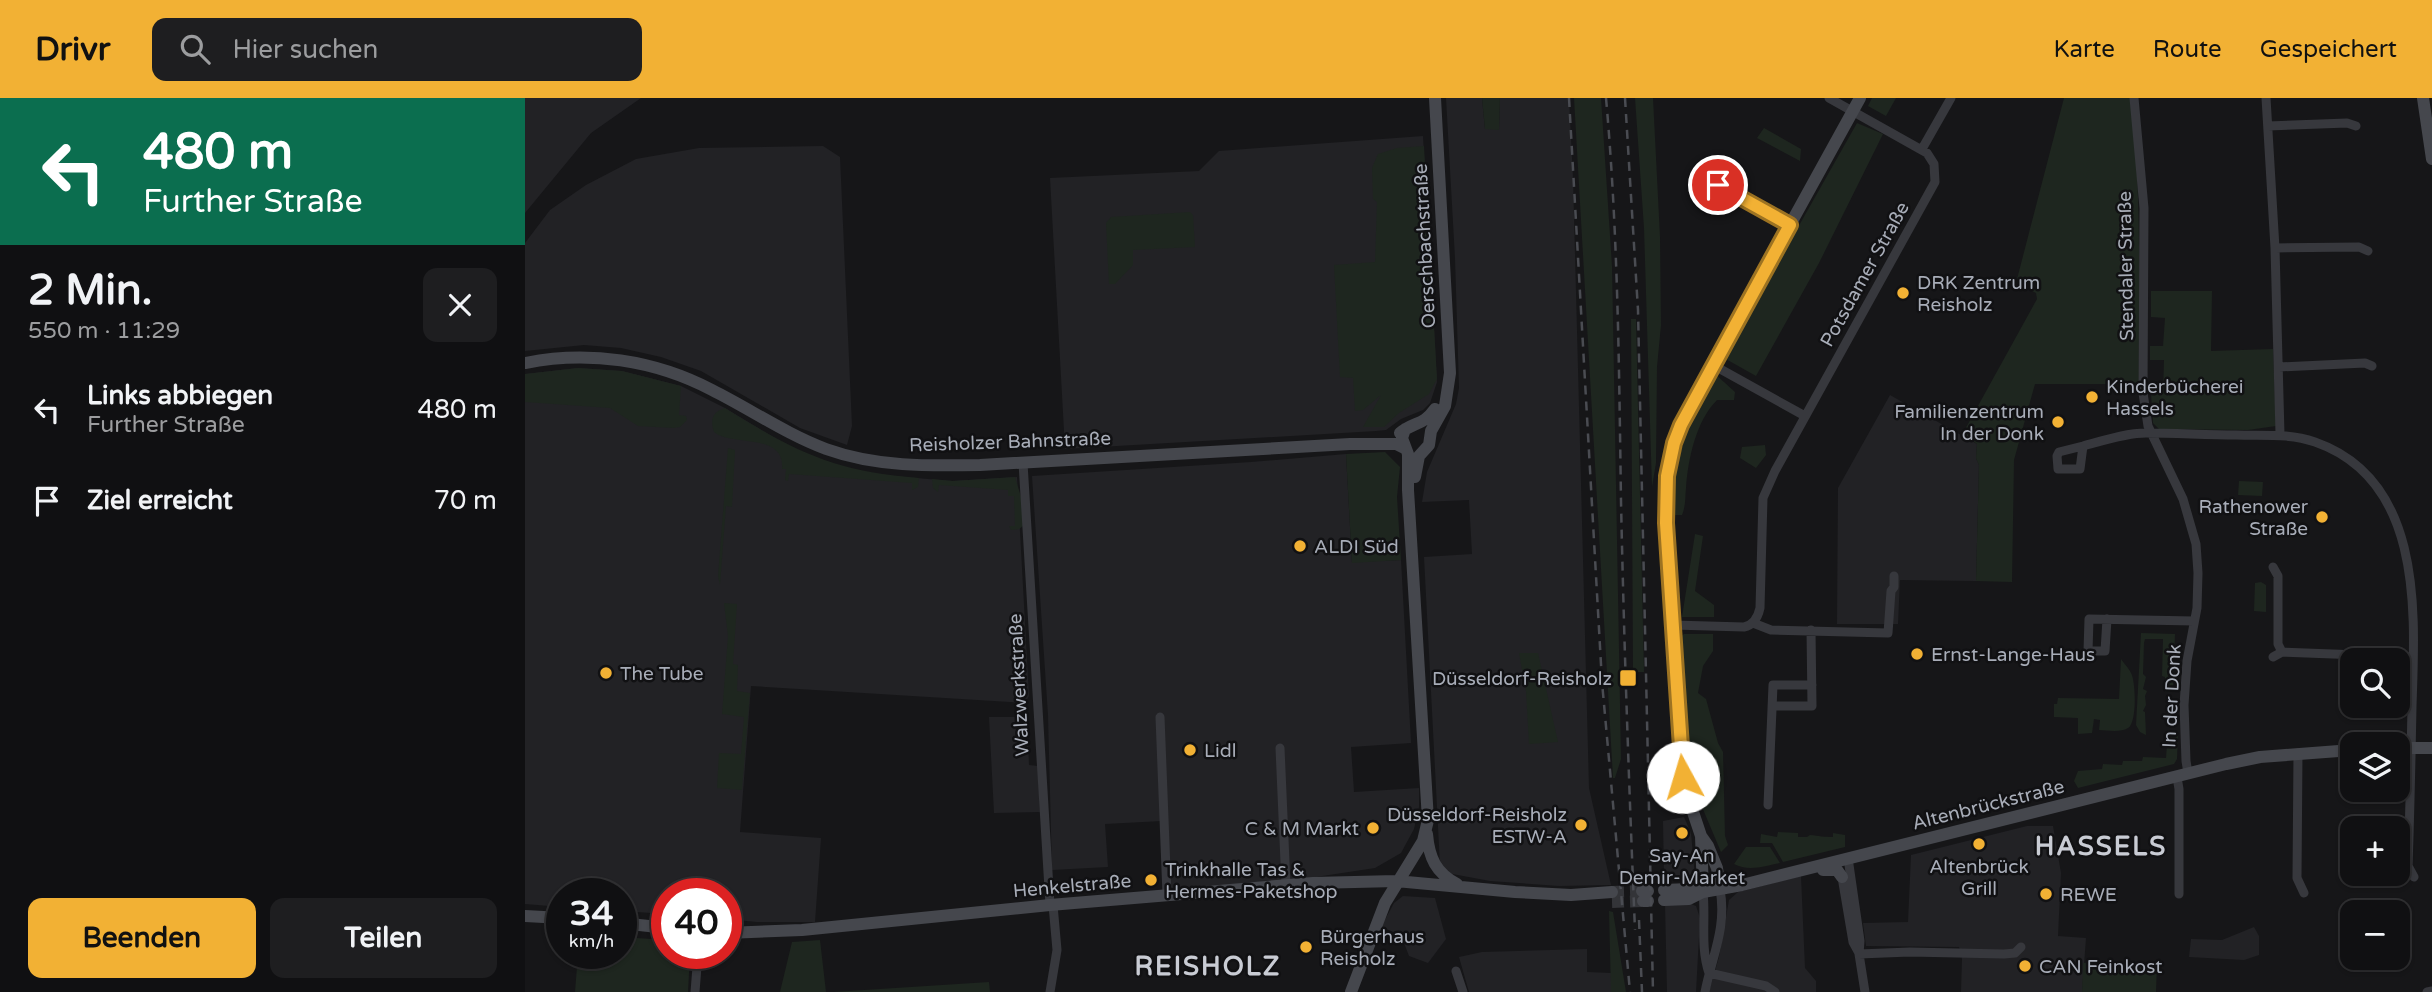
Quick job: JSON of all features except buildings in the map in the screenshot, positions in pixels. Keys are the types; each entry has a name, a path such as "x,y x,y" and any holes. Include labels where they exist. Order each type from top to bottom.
{"street":[{"name":"Oerschbachstraße","path":"1430,435 1445,405 1450,366 1435,98"},
{"path":"1829,98 1922,149 1951,98"},
{"path":"1709,973 1705,953 1701,836 1683,777 1666,523 1667,476 1681,425 1860,98"},
{"name":"Stendaler Straße","path":"2134,98 2144,208 2143,393 2151,433"},
{"path":"2266,98 2275,248 2280,434"},
{"path":"2423,98 2432,159"},
{"path":"2268,126 2347,123 2356,126"},
{"name":"Potsdamer Straße","path":"1753,623 1760,608 1763,498 1805,416 1932,189 1935,178 1934,164 1922,149"},
{"path":"1718,185 1790,225"},
{"path":"2275,248 2359,247 2368,251"},
{"name":"Reisholzer Bahnstraße","path":"525,363 578,357 621,360 654,367 711,389 805,440 860,458 926,466 1350,444 1396,444 1416,454 1423,451"},
{"path":"2279,367 2365,363 2372,366"},
{"path":"1713,365 1805,416"},
{"path":"1447,391 1428,418 1411,427 1402,438 1410,510 1428,800 1426,830 1430,852 1438,871 1464,888"},
{"path":"1410,510 1417,463 1429,445 1430,435 1426,428 1411,427"},
{"name":"Reisholzer Bahnstraße","path":"1350,444 1391,436 1411,427"},
{"path":"2083,446 2143,433 2280,434 2316,442 2342,455 2368,477 2384,497 2404,544 2410,571 2414,634 2408,866 2414,877"},
{"name":"In der Donk","path":"2151,433 2183,499 2193,530 2198,573 2187,661 2186,761 2183,775"},
{"name":"Walzwerkstraße","path":"1023,463 1051,905 1057,950 1050,992"},
{"path":"2273,567 2278,576 2278,644 2283,652"},
{"path":"1673,625 1738,628 1753,623 1771,630 1888,633 1894,576"},
{"name":"In der Donk","path":"2107,619 2194,621"},
{"path":"1772,706 1812,706 1811,630"},
{"path":"2273,657 2283,652 2413,657"},
{"path":"1768,805 1773,685 1812,685"},
{"path":"1160,717 1167,895"},
{"path":"1280,748 1286,885"},
{"path":"2412,748 2432,748"},
{"name":"Altenbrückstraße","path":"1703,892 1742,886 2260,757 2340,751"},
{"path":"2298,753 2297,878 2304,892"},
{"path":"2179,894 2179,789 2183,775"},
{"path":"1350,992 1385,903 1396,881 1418,850 1426,830"},
{"path":"1701,836 1717,868 1723,906 1715,958 1705,992"},
{"path":"1848,858 1865,992"},
{"path":"1717,868 1742,886"},
{"name":"Altenbrückstraße","path":"1808,868 1833,869 1842,877"},
{"path":"1842,877 1853,942 1859,954"},
{"name":"Henkelstraße","path":"742,932 802,930 1286,885 1396,881 1612,897"},
{"path":"1664,895 1689,889 1703,892"},
{"path":"525,916 546,917"},
{"path":"1859,954 2004,954 2015,953 2021,947"},
{"path":"695,992 697,969"},
{"path":"1456,971 1463,992"},
{"path":"1709,973 1766,986 1775,992"},
{"path":"2427,992 2432,991"}],"shaded area":[{"path":"525,98 641,98 591,133 525,213"},
{"path":"1446,98 1482,98 1485,129 1499,129 1500,98 1569,98 1589,788 1611,885 1559,886 1490,881 1447,873 1440,865 1424,557 1472,554 1469,500 1422,502 1427,472 1456,404 1459,388"},
{"path":"1482,98 1500,98 1499,130 1485,129"},
{"path":"1574,98 1601,98 1612,266 1621,759 1615,778 1613,778"},
{"path":"1635,98 1653,98 1660,237 1661,325 1657,367 1656,463 1652,487 1644,228"},
{"path":"1872,98 1896,98 1886,116 1868,106"},
{"path":"2064,98 2130,98 2137,169 2139,384 2035,384 2014,460 2012,582 1976,581 1979,465 1976,458 1977,444 1963,433 2037,299 2036,293 2016,283"},
{"path":"1857,123 1883,134 1819,263 1756,376 1724,358"},
{"path":"1764,128 1801,149 1800,161 1757,138"},
{"path":"1423,136 1437,382 1430,403 1423,410 1401,419 1386,430 1065,449 1050,178 1199,171 1219,151"},
{"path":"823,146 840,157 852,426 847,445 800,428 701,371 661,357 621,348 584,345 525,351 525,243 550,210 586,185 636,159 699,148"},
{"path":"1424,146 1437,379 1429,394 1399,413 1384,427 1363,427 1381,395 1363,410 1355,411 1353,378 1340,377 1334,265 1375,262 1377,202 1373,199 1372,168 1378,154 1397,148"},
{"path":"1190,212 1193,215 1195,247 1133,250 1133,265 1115,284 1109,284 1106,223 1111,217"},
{"path":"2151,291 2212,291 2211,351 2273,349 2276,426 2248,430 2159,429 2153,423 2151,394 2163,394 2164,360 2150,360 2150,346 2163,346 2165,318 2151,317"},
{"path":"1631,319 1636,319 1644,672 1633,672"},
{"path":"578,368 622,371 681,386 725,408 793,449 845,468 880,475 952,481 1017,477 1029,696 1025,703 751,686 740,832 821,838 815,922 742,921 742,878 651,878 651,913 637,912 637,878 546,878 546,906 525,904 525,374"},
{"path":"578,368 622,371 681,386 679,415 686,416 687,420 680,427 673,428 638,426 610,408 525,402 525,374"},
{"path":"1714,373 1735,392 1734,400 1717,400 1698,429 1691,453 1682,515 1672,515 1675,475 1684,441"},
{"path":"1890,395 1977,444 1976,458 1979,465 1976,581 1900,580 1898,624 1837,624 1838,488"},
{"path":"725,408 773,437 816,457 862,470 919,478 918,487 912,490 912,483 789,474 788,481 785,480 786,469 782,469 781,457 775,450 767,445 733,439 714,432 713,417"},
{"path":"1765,445 1766,455 1756,468 1740,458 1742,447"},
{"path":"728,448 735,450 732,507 726,506 720,585 718,576"},
{"path":"1385,452 1400,467 1397,497 1401,560 1352,563 1346,454"},
{"path":"1346,454 1352,562 1401,560 1411,743 1351,747 1354,792 1419,788 1419,807 1414,829 1401,853 1375,868 1276,883 1176,890 1169,886 1161,714 1156,714 1162,821 1105,824 1108,867 1052,870 1048,715 1032,476"},
{"path":"1015,477 1022,500 1023,526 1011,530 1009,526 1015,526 1014,496 1008,496 1008,490 939,485 938,492 933,488 932,479 953,481"},
{"path":"2239,481 2263,482 2262,496 2238,495"},
{"path":"1695,534 1703,536 1695,591 1714,605 1714,617 1682,617"},
{"path":"2255,583 2266,585 2266,612 2254,611"},
{"path":"724,603 737,604 733,664 738,665 737,691 750,693 742,790 717,788 719,753 741,754 744,717 722,714 728,636"},
{"path":"2141,633 2175,634 2171,692 2165,692 2165,677 2162,676 2163,639 2145,639 2143,674 2146,677 2143,689 2147,691 2143,711 2146,735 2140,732 2136,725"},
{"path":"1713,634 1713,651 1703,666 1698,693 1706,699 1723,752 1725,836 1728,845 1721,852 1694,788 1681,636"},
{"path":"1519,653 1538,653 1558,742 1529,744 1526,691"},
{"path":"2121,659 2130,671 2134,685 2133,719 2128,728 2117,731 2099,730 2100,720 2094,719 2092,733 2078,734 2078,718 2054,717 2054,704 2057,704 2058,698 2119,699"},
{"path":"989,717 1027,717 1029,765 1038,766 1040,812 994,813"},
{"path":"2168,730 2178,733 2177,759 2174,764 2078,788 2074,781 2078,771 2102,769 2103,764 2122,765 2123,761 2142,761 2143,757 2166,758"},
{"path":"1684,817 1691,833 1695,877 1664,878 1663,821"},
{"path":"2027,826 2053,826 2061,873 2058,936 2086,938 2082,992 1961,992 1962,959 1959,947 1866,946 1863,923 1908,922 1911,855"},
{"path":"1778,832 1798,833 1798,837 1833,837 1833,833 1845,835 1845,847 1783,862 1772,843 1760,843 1761,834 1777,837"},
{"path":"1746,847 1770,847 1780,863 1751,868 1734,864"},
{"path":"1801,876 1805,968 1816,981 1816,992 1709,992 1719,957 1729,900 1738,892"},
{"path":"1403,896 1435,898 1446,939 1428,963 1409,956 1401,935 1381,927 1394,903"},
{"path":"1689,903 1696,906 1700,918 1696,992 1667,992 1665,904"},
{"path":"1609,911 1613,912 1626,992 1611,992"},
{"path":"2254,927 2259,936 2259,955 2244,960 2189,957 2191,939 2222,940"},
{"path":"637,938 651,939 651,969 689,969 688,992 575,992 577,969 637,969"},
{"path":"820,940 826,992 780,992 792,942"},
{"path":"1587,949 1587,972 1611,973 1611,992 1469,992 1459,957 1482,952"},
{"path":"2105,961 2157,964 2156,992 2082,992 2083,963"},
{"path":"989,982 990,992 833,992"}],"tunnel":[{"path":"1612,892 1642,891"},
{"path":"1612,902 1643,901"}],"railway":[{"path":"1569,98 1602,682 1630,992"},
{"path":"1606,98 1617,299 1635,930"},
{"path":"1625,98 1638,310 1653,992"},
{"path":"1639,920 1642,992"}],"place":[{"name":"DRK Zentrum Reisholz","path":"1903,293"},
{"name":"Kinderbücherei Hassels","path":"2092,397"},
{"name":"Familienzentrum In der Donk","path":"2058,422"},
{"name":"Rathenower Straße","path":"2322,517"},
{"name":"ALDI Süd","path":"1300,546"},
{"name":"Ernst-Lange-Haus","path":"1917,654"},
{"name":"The Tube","path":"606,673"},
{"name":"Düsseldorf-Reisholz","path":"1628,678"},
{"name":"Lidl","path":"1190,750"},
{"name":"Düsseldorf-Reisholz ESTW-A","path":"1581,825"},
{"name":"C & M Markt","path":"1373,828"},
{"name":"Say-An Demir-Market","path":"1682,833"},
{"name":"Altenbrück Grill","path":"1979,844"},
{"name":"Trinkhalle Tas & Hermes-Paketshop","path":"1151,880"},
{"name":"REWE","path":"2046,894"},
{"name":"Bürgerhaus Reisholz","path":"1306,947"},
{"name":"CAN Feinkost","path":"2025,966"}],"district":[{"name":"HASSELS","path":"2101,846"},
{"name":"REISHOLZ","path":"1208,966"}],"route":[{"path":"1683,777 1666,523 1667,476 1674,443 1689,408 1790,225 1718,185"}]}
